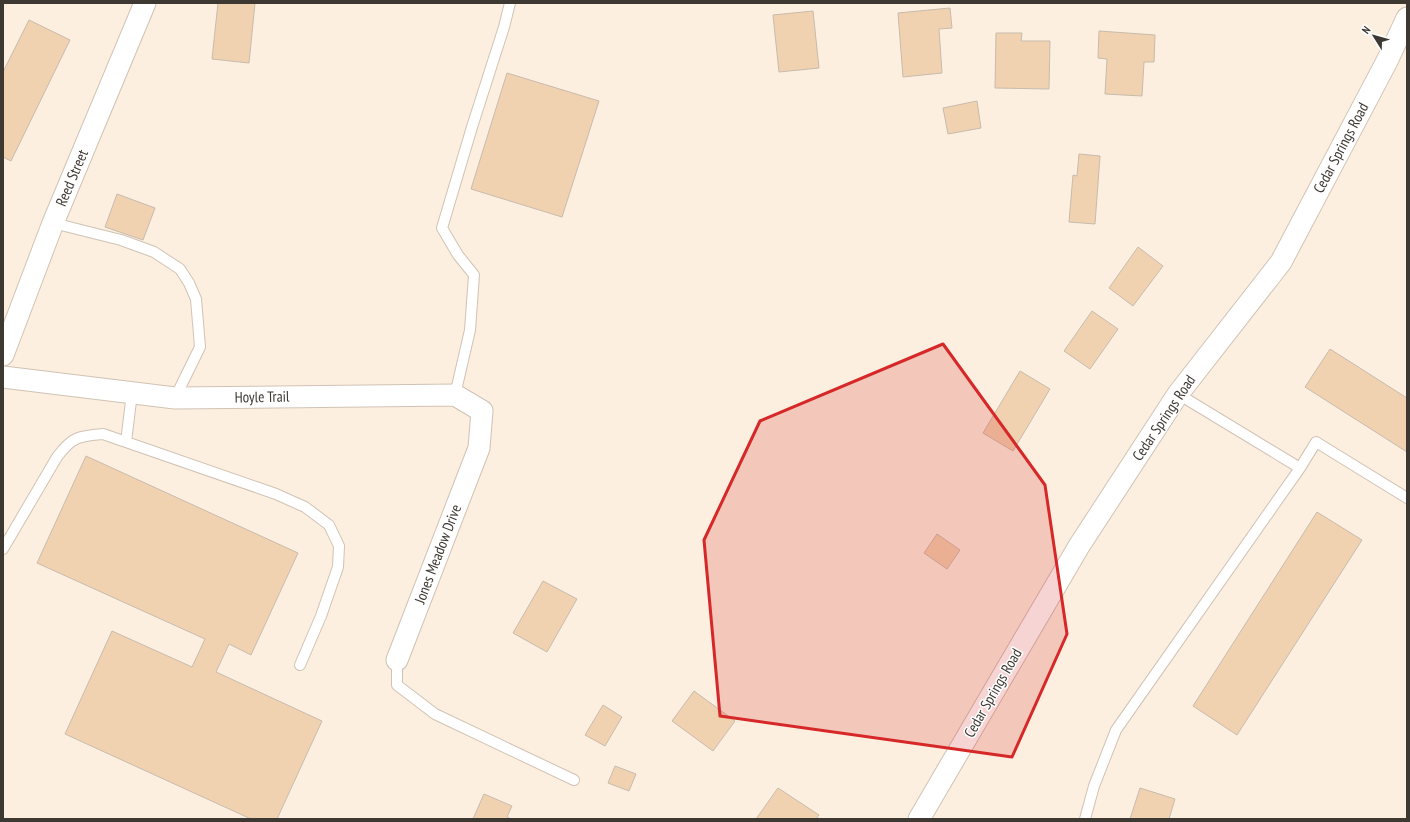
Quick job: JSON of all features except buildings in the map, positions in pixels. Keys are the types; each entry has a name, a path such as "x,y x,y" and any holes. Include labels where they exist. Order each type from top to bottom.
{"street":[{"name":"Reed Street","path":"3,355 53,223 145,3"},
{"name":"Cedar Springs Road","path":"919,819 1079,546 1178,394 1282,262 1387,61 1407,18"},
{"name":"Hoyle Trail","path":"3,377 175,398 455,395"},
{"name":"Jones Meadow Drive","path":"396,660 479,448 482,411 455,395"}],"lane":[{"path":"455,395 470,330 474,275 458,255 442,228 510,3"},
{"path":"53,223 121,240 154,252 180,269 190,283 196,299 200,348 175,398"},
{"path":"126,442 132,393"},
{"path":"1178,394 1300,468"},
{"path":"3,549 45,475 67,444 83,435 103,434 276,494 306,507 328,526 339,546 338,567 321,616 300,665"},
{"path":"1086,819 1094,786 1116,730 1300,468 1316,442 1407,498"},
{"path":"396,660 397,684 435,714 574,780"}],"highlighted area":[{"path":"943,344 1045,485 1067,634 1012,757 720,716 704,540 760,421"}]}
